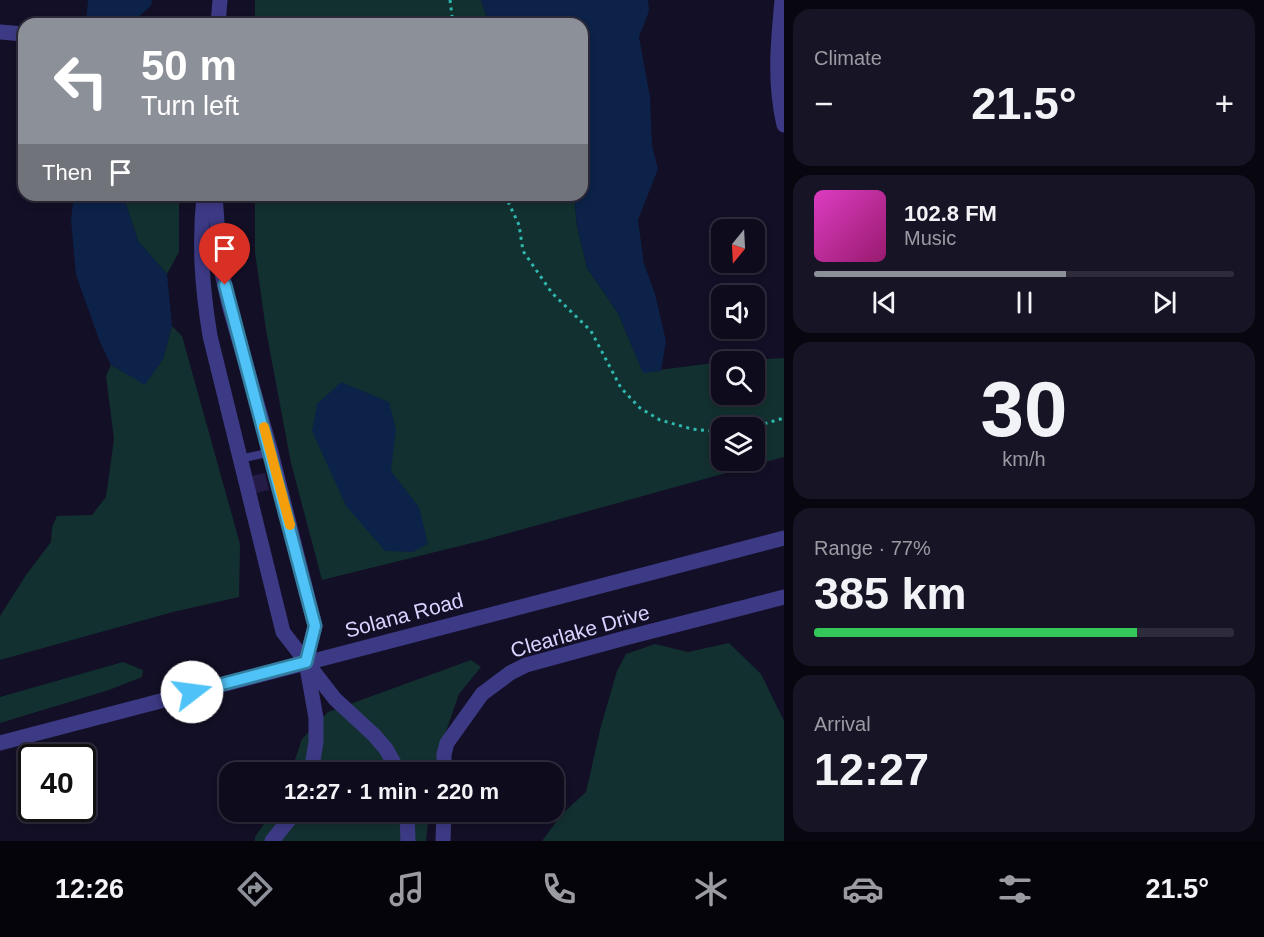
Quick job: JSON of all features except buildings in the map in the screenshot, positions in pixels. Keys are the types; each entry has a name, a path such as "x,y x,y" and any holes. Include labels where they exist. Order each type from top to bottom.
{"street":[{"path":"218,18 220,0"},
{"path":"782,0 777,54 778,88 784,125"},
{"path":"0,32 18,34"},
{"path":"204,201 200,258 210,336 283,632 335,699 374,735 386,748 394,762"},
{"path":"215,201 220,264 315,626 306,662 316,718 316,742 313,762"},
{"name":"Solana Road","path":"0,743 784,538"},
{"name":"Clearlake Drive","path":"444,762 447,743 482,694 510,673 526,665 784,597"},
{"path":"272,841 286,822"},
{"path":"407,822 408,841"},
{"path":"442,841 443,822"}],"lane":[{"path":"240,459 271,452"}],"path":[{"path":"450,0 452,18"},
{"path":"508,201 519,225 524,251 536,272 559,300 591,332 605,354 621,388 640,408 660,420 693,429 711,431"},
{"path":"765,423 784,417"}],"green space":[{"path":"255,0 481,0 487,18 255,18"},
{"path":"125,201 179,201 179,252 167,274 138,241"},
{"path":"255,201 575,201 577,226 587,268 618,313 643,372 711,363 711,405 765,405 765,359 784,358 784,457 765,462 765,417 711,417 711,471 733,471 484,540 322,580 291,463 266,330 255,252"},
{"path":"172,326 182,336 240,544 239,597 173,612 0,660 0,616 26,575 51,542 52,527 57,516 92,515 106,497 114,439 106,376 111,365 145,384 163,359"},
{"path":"729,643 761,674 784,721 784,841 542,841 556,822 564,822 564,812 586,792 601,726 617,671 626,654 655,644 688,652"},
{"path":"471,660 481,667 459,694 435,762 294,762 302,739 328,712"},
{"path":"123,662 143,670 142,677 109,690 0,723 0,697"},
{"path":"265,822 428,822 426,841 255,841 255,837"}],"water":[{"path":"88,0 152,0 151,6 137,18 86,18"},
{"path":"481,0 648,0 649,11 639,37 650,97 652,146 658,169 638,220 644,264 655,294 666,341 661,371 643,373 618,313 587,268 577,226 575,201 588,201 588,18 487,18"},
{"path":"73,201 125,201 138,241 167,274 172,326 163,359 145,385 111,365 100,342 76,275 71,220"},
{"path":"341,382 389,402 396,429 391,471 419,507 428,544 413,552 385,551 346,506 312,431 317,404"}],"slow traffic":[{"path":"264,427 290,525"}],"route":[{"path":"192,692 306,662 315,626 271,452 236,332 225,285"}]}
